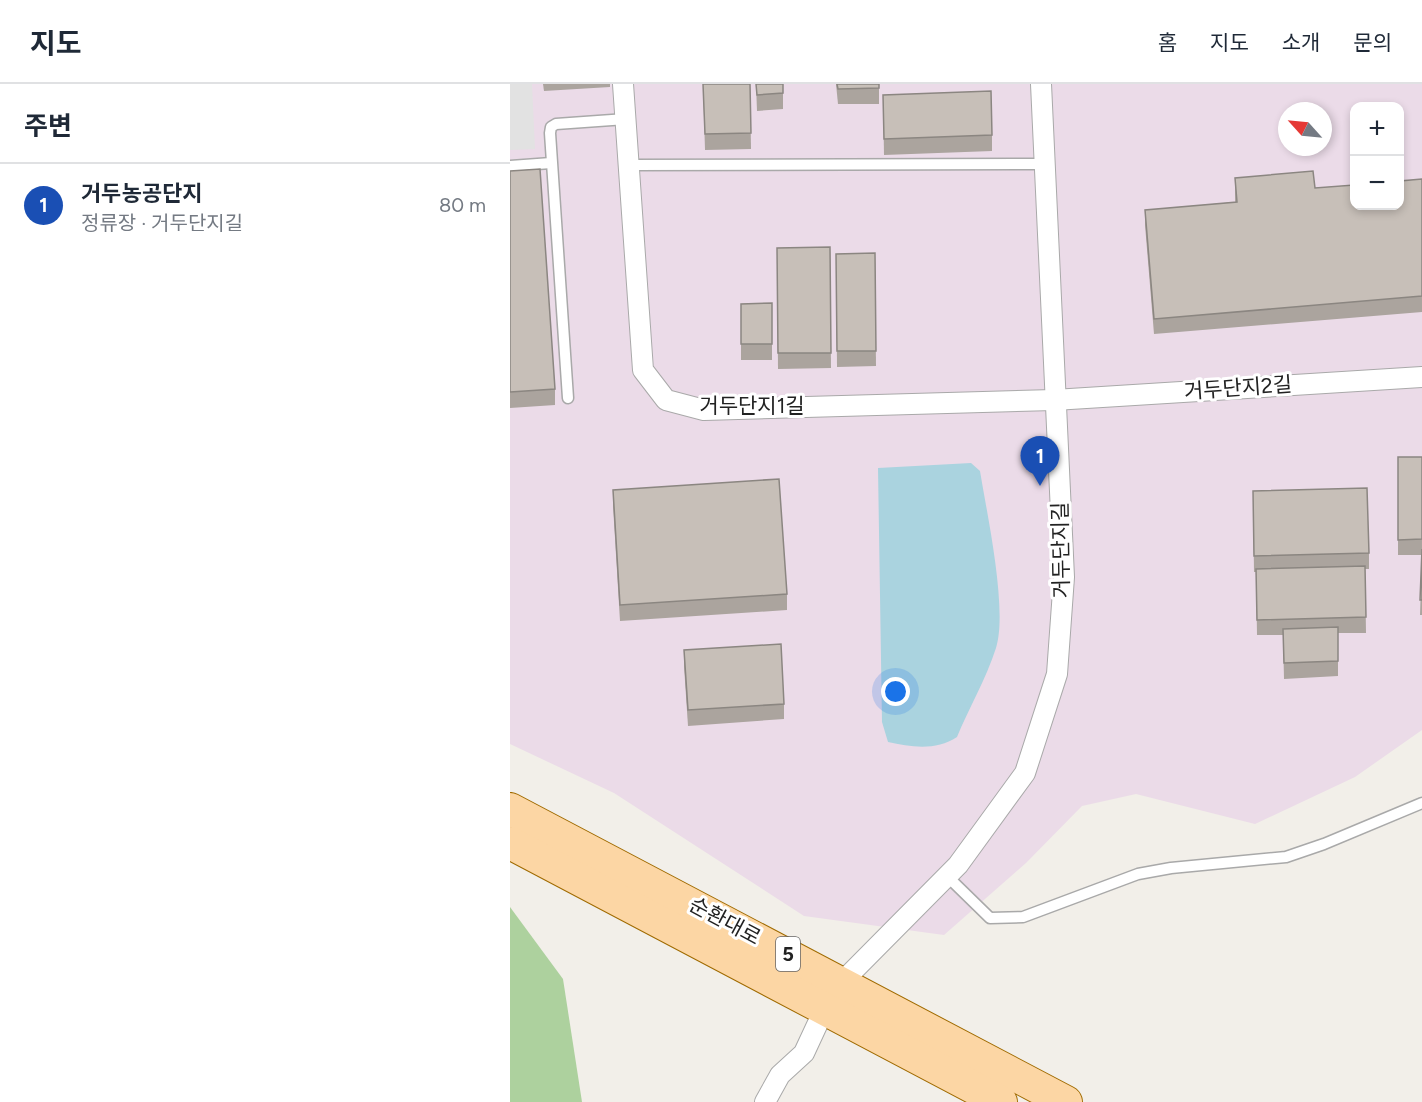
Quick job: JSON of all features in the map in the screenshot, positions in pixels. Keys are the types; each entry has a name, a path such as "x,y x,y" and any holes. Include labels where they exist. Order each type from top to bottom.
{"main road":[{"name":"순환대로","path":"510,809 1066,1102"},
{"name":"순환대로","path":"510,843 1001,1102"}],"street":[{"name":"거두단지1길","path":"623,84 643,370 666,400 705,410 1054,400"},
{"name":"거두단지길","path":"765,1102 780,1075 804,1053 824,1010 842,982 958,865 1025,773 1057,674 1064,577 1041,84"},
{"name":"거두단지2길","path":"1054,400 1422,377"}],"lane":[{"path":"568,398 551,163 551,127 556,124 626,119"},
{"path":"510,166 551,163"},
{"path":"629,165 1044,164"},
{"path":"947,876 990,918 1023,917 1138,874 1171,868 1286,857 1324,844 1422,803"}],"shaded area":[{"path":"510,84 1422,84 1422,730 1355,777 1255,824 1136,794 1082,806 1026,863 944,935 804,916 614,793 510,744"},
{"path":"510,84 532,84 535,149 510,150"}],"green space":[{"path":"510,907 563,979 582,1102 510,1102"}],"water":[{"path":"971,463 980,471 995,561 1000,610 996,648 957,737 932,746 888,742 882,722 878,468"}],"building":[{"path":"703,84 750,84 751,133 705,134"},
{"path":"756,84 783,84 783,93 757,95"},
{"path":"837,84 879,84 879,88 838,89"},
{"path":"991,91 992,135 884,139 883,95"},
{"path":"540,169 555,389 510,392 510,171"},
{"path":"1313,171 1315,188 1350,185 1350,210 1404,210 1404,181 1422,179 1422,296 1154,319 1145,210 1237,202 1235,178"},
{"path":"830,247 831,353 778,353 777,248"},
{"path":"875,253 876,351 837,351 836,254"},
{"path":"772,303 772,344 741,344 741,304"},
{"path":"1398,457 1422,457 1422,539 1398,540"},
{"path":"779,479 787,594 620,605 613,490"},
{"path":"1367,488 1369,553 1254,556 1253,491"},
{"path":"1422,549 1422,600 1420,600"},
{"path":"1365,566 1366,617 1257,620 1256,569"},
{"path":"1338,627 1338,661 1284,663 1283,629"},
{"path":"781,644 784,704 688,710 684,650"}],"place":[{"name":"거두농공단지","path":"1040,486"}]}
